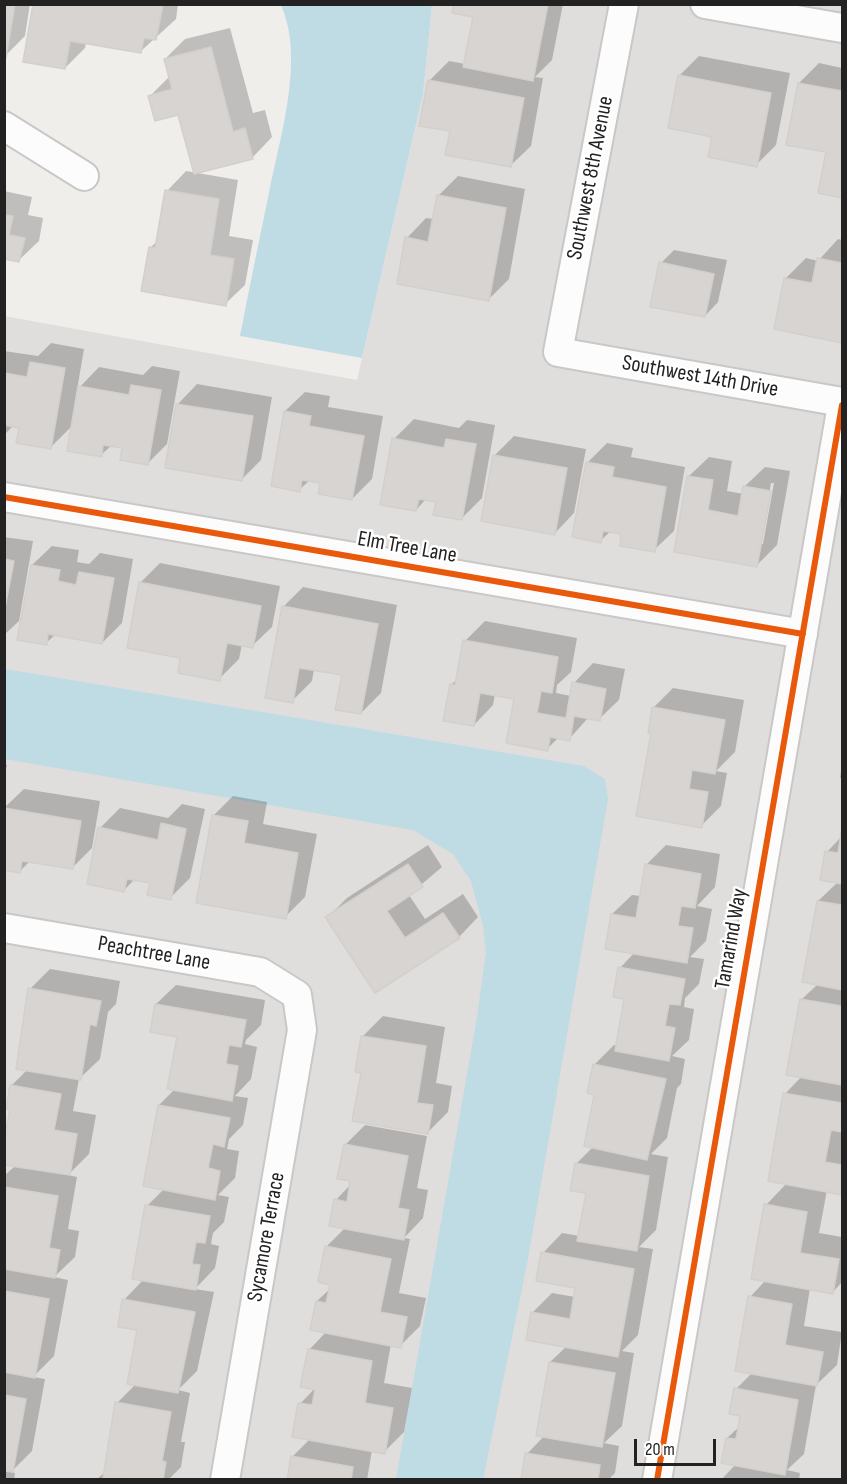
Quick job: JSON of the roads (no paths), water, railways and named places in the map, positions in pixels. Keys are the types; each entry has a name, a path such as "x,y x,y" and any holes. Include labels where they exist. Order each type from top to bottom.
{"street":[{"name":"Southwest 8th Avenue","path":"558,352 624,4"},
{"path":"705,4 843,28"},
{"path":"4,126 84,176"},
{"name":"Southwest 14th Drive","path":"558,352 843,403"},
{"name":"Tamarind Way","path":"657,1479 843,403"},
{"name":"Elm Tree Lane","path":"4,497 803,634"},
{"name":"Peachtree Lane","path":"4,928 260,972 297,995"},
{"name":"Sycamore Terrace","path":"225,1479 302,1030 297,995"}],"water":[{"path":"281,5 432,5 423,94 362,358 240,336 288,98 291,49 288,26"},
{"path":"5,669 584,766 605,779 608,799 527,1264 483,1479 396,1479 477,1017 486,952 483,926 471,881 453,854 413,830 5,759"}]}
